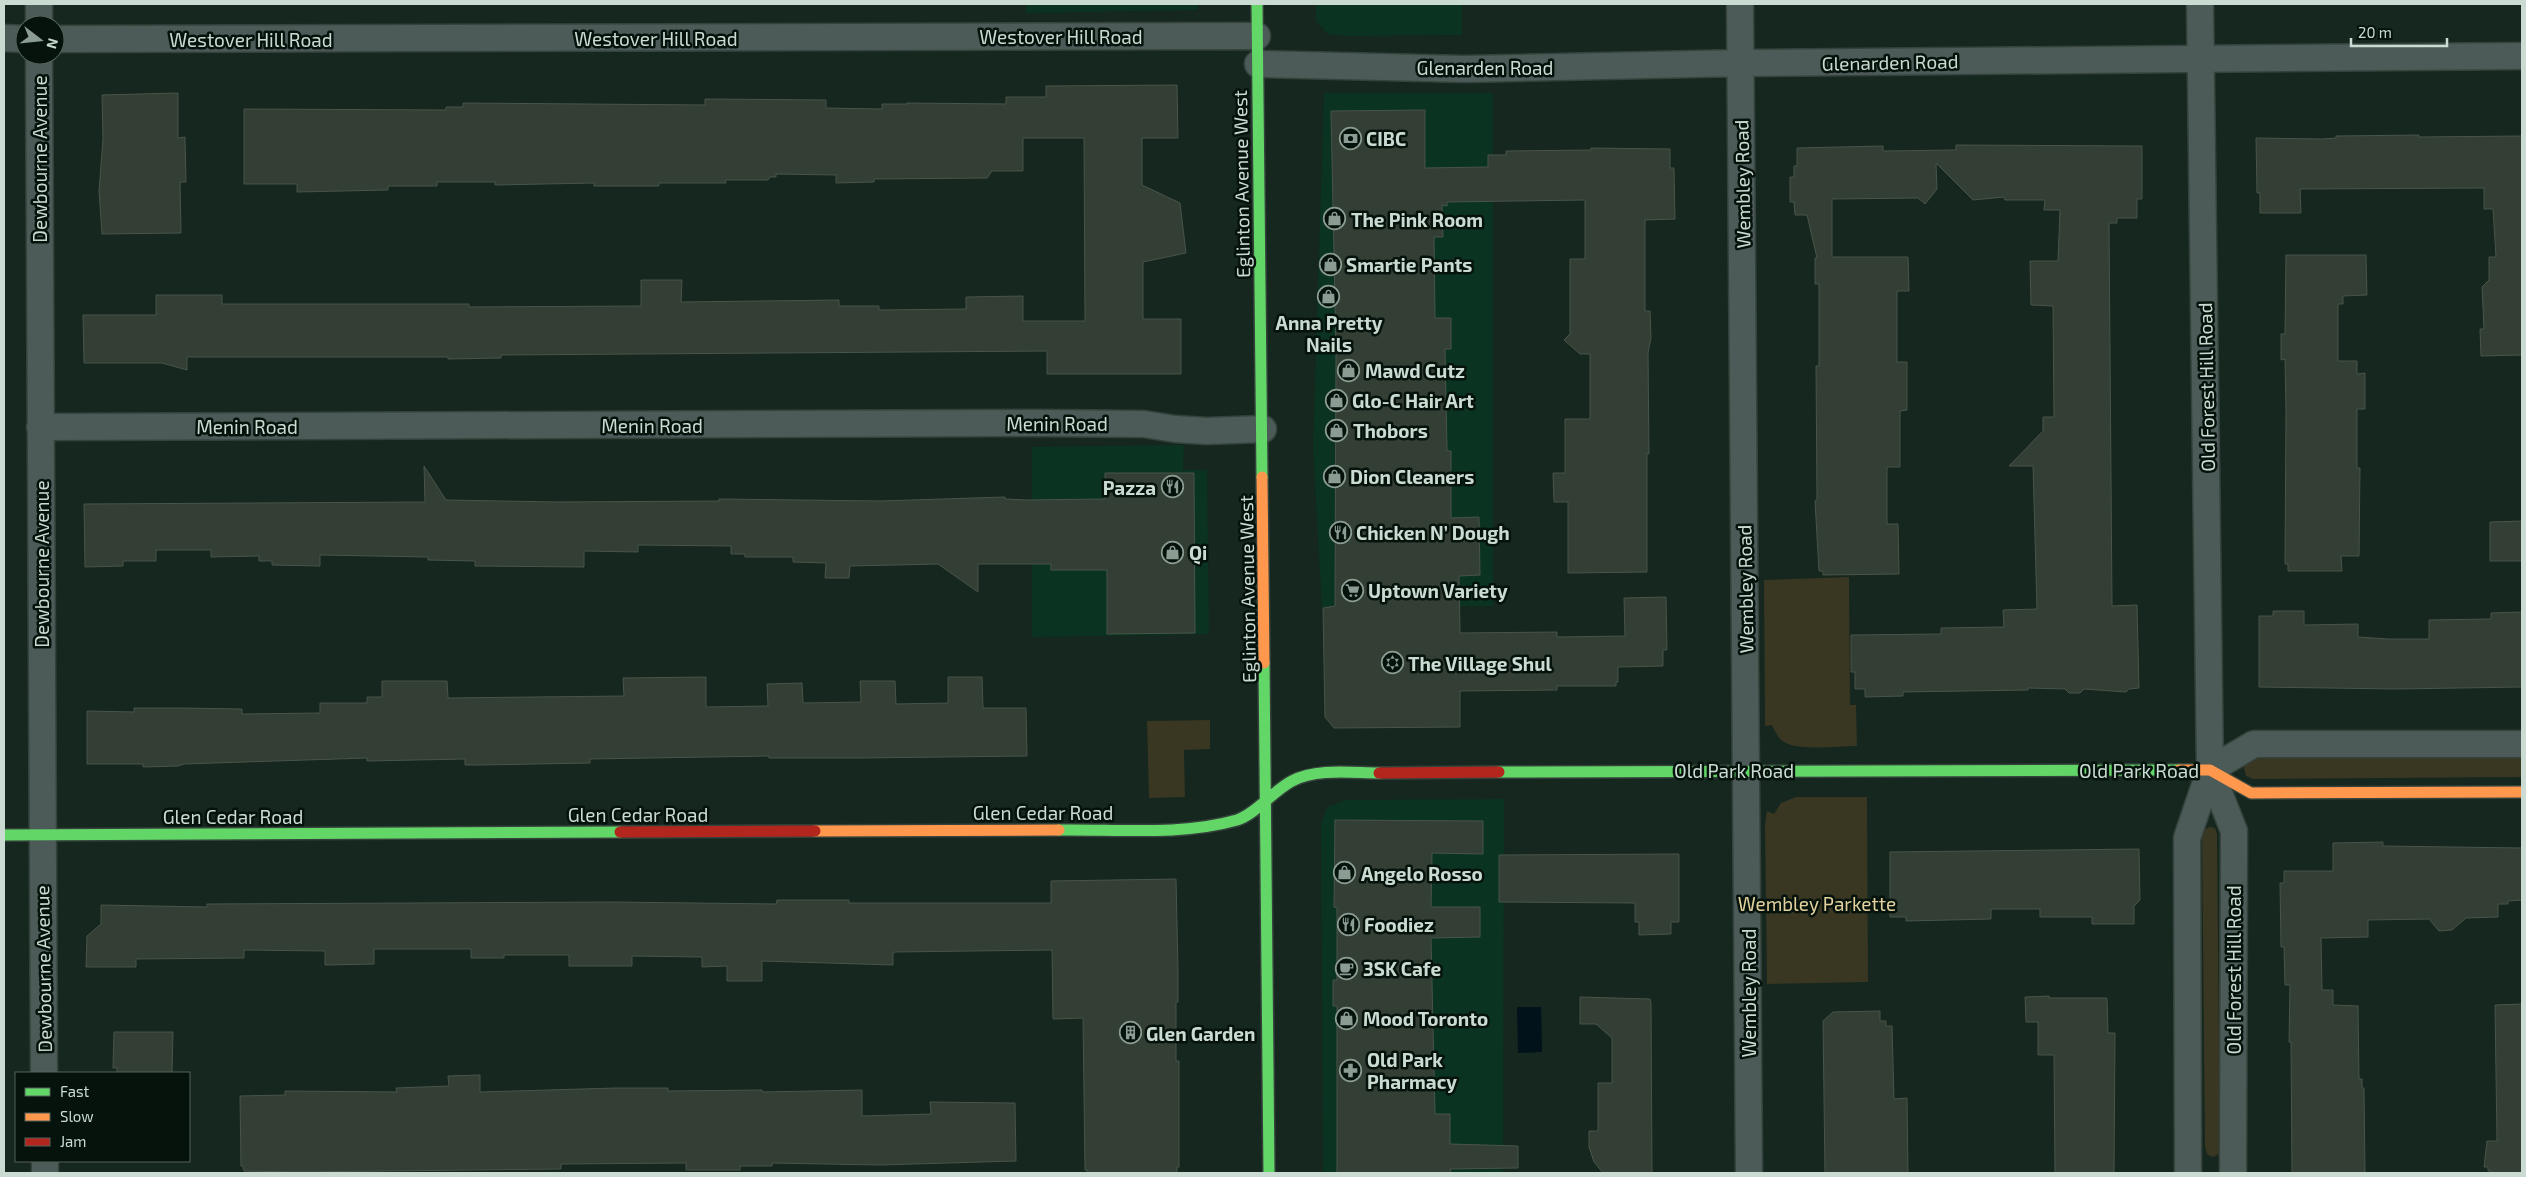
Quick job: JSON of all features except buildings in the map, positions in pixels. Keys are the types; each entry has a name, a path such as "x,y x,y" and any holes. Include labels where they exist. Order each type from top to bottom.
{"street":[{"name":"Eglinton Avenue West","path":"1257,4 1263,430 1269,1173"},
{"name":"Wembley Road","path":"1740,4 1749,1173"},
{"name":"Old Forest Hill Road","path":"2188,1173 2187,838 2210,770 2200,4"},
{"name":"Westover Hill Road","path":"65,39 1257,36"},
{"name":"Glenarden Road","path":"1258,64 1465,69 1741,63 2522,56"},
{"name":"Dewbourne Avenue","path":"39,65 41,835 44,1072"},
{"name":"Menin Road","path":"40,427 1079,423 1144,424 1175,429 1263,430"},
{"name":"Old Park Road","path":"2210,770 2254,744 2522,744"},
{"name":"Old Park Road","path":"1266,800 1293,780 1321,774 1747,770 2210,770 2251,793 2522,792"},
{"name":"Old Forest Hill Road","path":"2210,770 2234,831 2233,1173"},
{"name":"Glen Cedar Road","path":"4,835 1171,829 1214,826 1240,819 1266,800"}],"shaded area":[{"path":"1026,4 1198,4 1198,10 1026,13"},
{"path":"1316,4 1462,4 1462,35 1344,36 1328,34 1316,21"},
{"path":"1324,93 1493,93 1493,606 1322,607 1313,449"},
{"path":"1184,445 1183,470 1207,470 1209,634 1032,637 1032,447"},
{"path":"1504,799 1503,1173 1323,1173 1321,825 1327,807 1347,800"}],"green space":[{"path":"1849,577 1850,705 1856,705 1857,746 1801,747 1786,743 1781,740 1772,725 1765,726 1764,580"},
{"path":"1210,720 1210,749 1184,750 1185,797 1149,798 1147,721"},
{"path":"2522,755 2522,777 2253,779 2246,776 2244,768 2246,761 2253,757"},
{"name":"Wembley Parkette","path":"1796,797 1867,797 1868,982 1767,984 1765,825 1767,811 1774,814 1781,803"},
{"path":"2215,828 2217,834 2220,1147 2219,1154 2213,1157 2207,1154 2205,1147 2202,834 2205,829"}],"water":[{"path":"1517,1007 1541,1007 1542,1052 1518,1053"}],"traffic: fast":[{"path":"1257,4 1262,477"},
{"path":"1264,663 1269,1173"},
{"path":"1499,772 2179,770"},
{"path":"1059,830 1149,831 1216,825 1244,817 1285,785 1302,777 1335,772 1379,773"},
{"path":"4,835 620,832"}],"traffic: slow":[{"path":"1262,477 1264,663"},
{"path":"2179,770 2210,770 2251,793 2522,792"},
{"path":"815,831 1059,830"}],"traffic: jam":[{"path":"1379,773 1499,772"},
{"path":"620,832 815,831"}],"place":[{"name":"CIBC","path":"1350,138"},
{"name":"The Pink Room","path":"1335,219"},
{"name":"Smartie Pants","path":"1330,264"},
{"name":"Anna Pretty Nails","path":"1329,296"},
{"name":"Mawd Cutz","path":"1349,370"},
{"name":"Glo-C Hair Art","path":"1336,400"},
{"name":"Thobors","path":"1337,430"},
{"name":"Dion Cleaners","path":"1334,476"},
{"name":"Pazza","path":"1172,487"},
{"name":"Chicken N’ Dough","path":"1340,532"},
{"name":"Qi","path":"1173,552"},
{"name":"Uptown Variety","path":"1352,590"},
{"name":"The Village Shul","path":"1392,663"},
{"name":"Angelo Rosso","path":"1345,873"},
{"name":"Foodiez","path":"1348,924"},
{"name":"3SK Cafe","path":"1347,968"},
{"name":"Mood Toronto","path":"1347,1018"},
{"name":"Glen Garden","path":"1130,1033"},
{"name":"Old Park Pharmacy","path":"1351,1070"}]}
